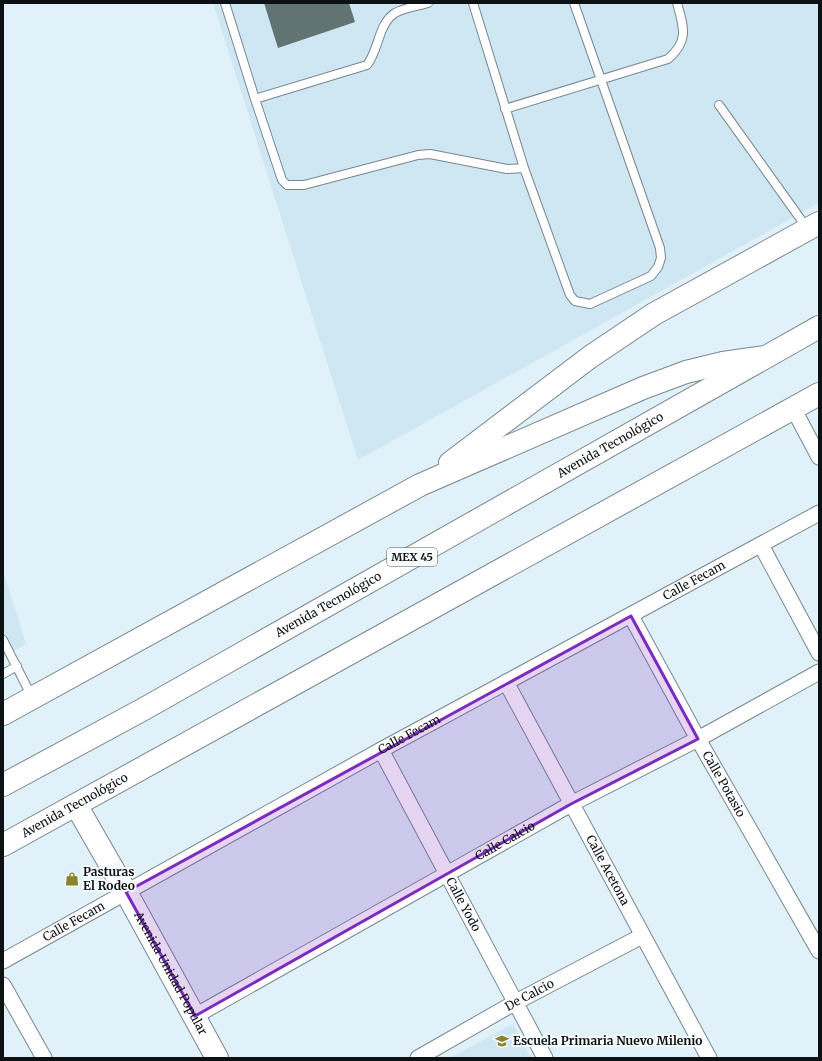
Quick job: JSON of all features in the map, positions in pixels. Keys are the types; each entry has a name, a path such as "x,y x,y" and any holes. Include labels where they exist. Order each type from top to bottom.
{"main road":[{"path":"420,485 590,357 654,314 814,226"},
{"name":"Avenida Tecnológico","path":"3,785 149,706 819,327"},
{"path":"3,714 420,485 642,388 686,372 724,363 765,357"},
{"name":"Avenida Tecnológico","path":"3,845 819,394"},
{"name":"Avenida Unidad Popular","path":"76,805 126,892 217,1058"}],"street":[{"path":"793,408 819,457"},
{"name":"Calle Fecam","path":"3,961 381,750 819,513"},
{"path":"761,545 819,653"},
{"name":"Calle Potasio","path":"631,616 698,739 819,951"},
{"name":"Calle Calcio","path":"195,1016 570,804 698,739 819,672"},
{"name":"Calle Acetona","path":"506,682 570,804 710,1058"},
{"name":"Calle Yodo","path":"381,750 448,873 545,1058"},
{"name":"De Calcio","path":"418,1058 516,1002 642,936"},
{"path":"3,985 44,1058"}],"lane":[{"path":"225,3 282,180 288,185 304,185 418,155 441,156 507,169 524,168"},
{"path":"256,99 367,64 372,58 388,19 396,13 428,3"},
{"path":"473,3 524,168 570,295 575,301 590,304 651,276 658,267 661,258 660,248 574,3"},
{"path":"505,109 668,59 679,49 684,36 683,23 677,3"},
{"path":"719,105 814,226"},
{"path":"3,640 33,697"},
{"path":"3,674 17,666"}],"highlighted area":[{"path":"631,616 698,739 571,804 195,1016 126,892"}],"shaded area":[{"path":"213,3 819,3 819,203 358,460"},
{"path":"3,571 26,644 3,657"},
{"name":"Escuela Primaria Nuevo Milenio","path":"513,1024 531,1058 450,1058"}],"building":[{"path":"264,3 349,3 355,22 278,48"}],"place":[{"name":"Pasturas El Rodeo","path":"72,879"},
{"name":"Escuela Primaria Nuevo Milenio","path":"502,1041"}]}
